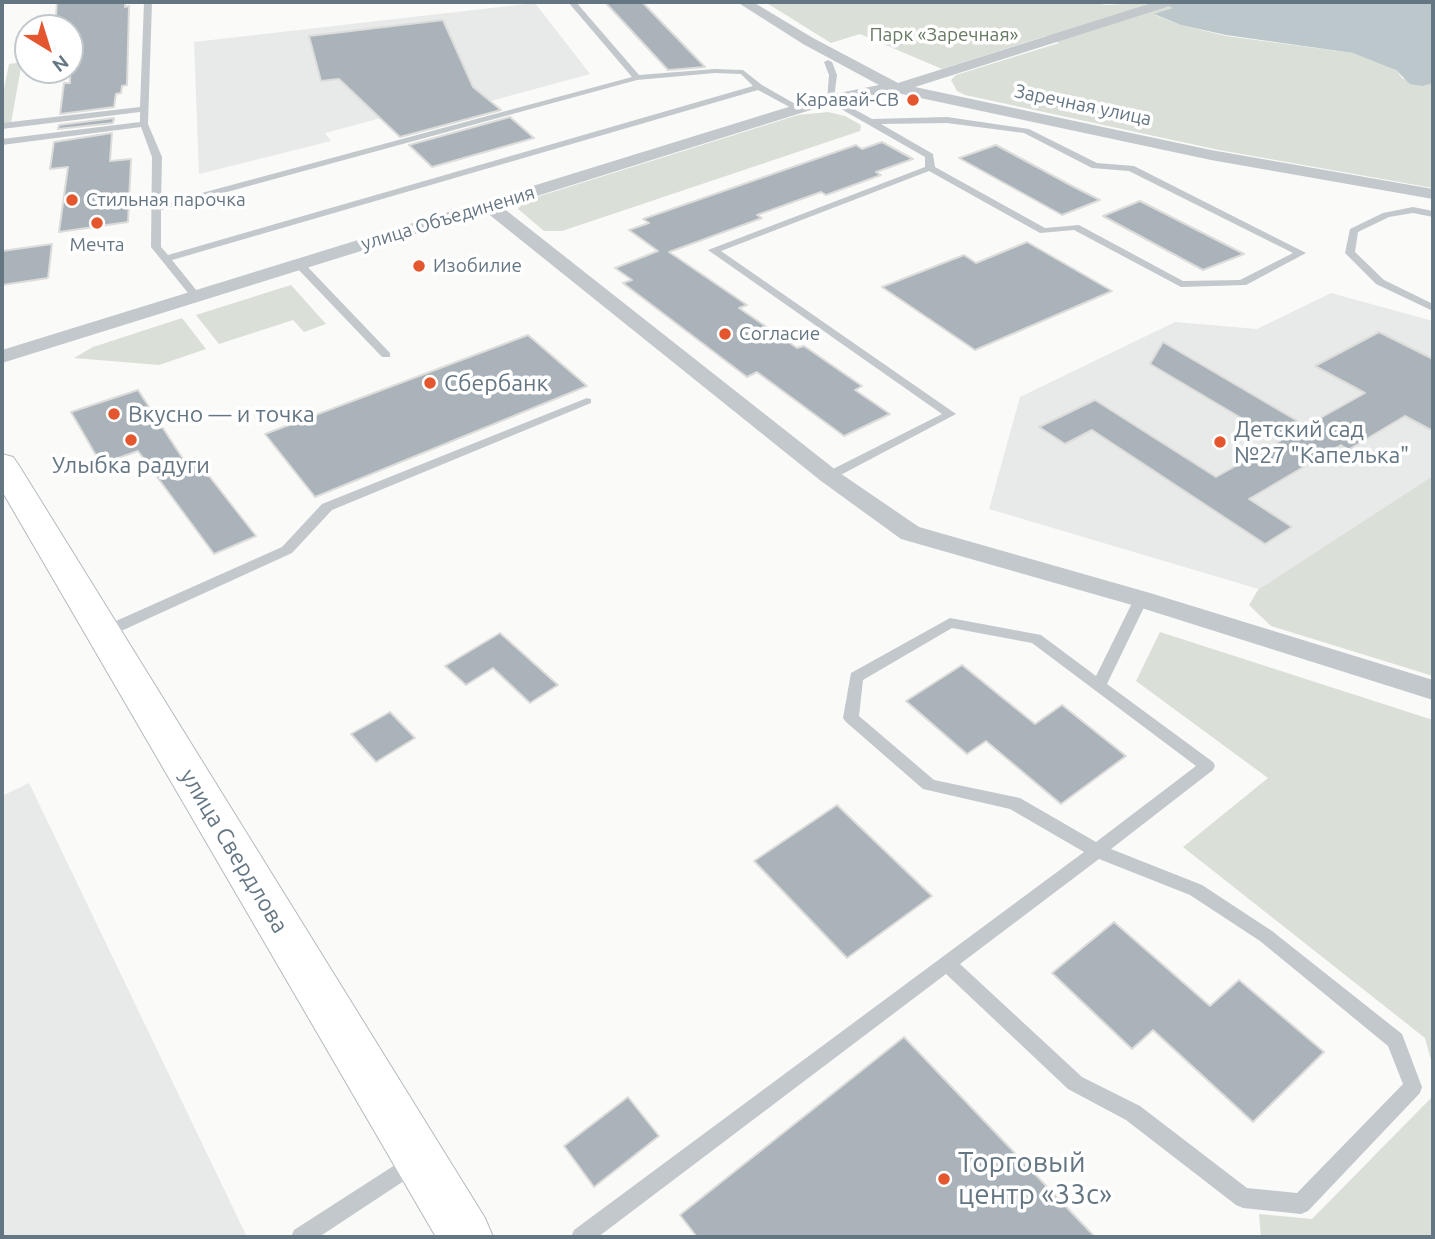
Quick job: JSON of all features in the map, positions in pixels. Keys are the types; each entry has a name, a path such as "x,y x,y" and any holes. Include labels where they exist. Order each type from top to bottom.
{"main road":[{"name":"улица Свердлова","path":"2,464 466,1237"}],"street":[{"name":"Заречная улица","path":"744,2 808,41 897,88 1211,155 1425,193"},
{"path":"897,88 1168,2"},
{"name":"улица Объединения","path":"2,357 830,99 862,91 897,88"},
{"path":"489,205 829,476 910,533 1141,599 1433,690"}],"lane":[{"path":"148,2 144,124 157,157 156,247 196,296"},
{"path":"572,2 637,78"},
{"path":"828,62 833,75 830,99 930,156 930,168"},
{"path":"157,208 637,78 715,71 743,72 759,87 800,109"},
{"path":"166,259 759,87"},
{"path":"2,126 144,109"},
{"path":"829,476 950,414 713,250 930,168 1044,231 1076,227 1181,284 1242,283 1301,253 1131,168 1095,166 1026,131 947,120 870,122"},
{"path":"2,142 144,124"},
{"path":"1413,211 1425,193"},
{"path":"1433,214 1413,211 1386,215 1353,231 1350,253 1380,282 1433,308"},
{"path":"299,264 386,355"},
{"path":"103,633 287,550 327,507 587,401"},
{"path":"1100,686 1141,599"},
{"path":"581,1237 947,963 1097,851 1208,766 1036,639 950,623 856,677 851,718 929,785 1014,803 1097,851 1196,890 1266,936 1395,1040 1413,1087 1301,1204 1243,1198 1133,1112 1075,1083 947,963"},
{"path":"302,1237 419,1159"}],"shaded area":[{"path":"1159,2 1433,2 1433,83 1423,86 1410,84 1396,70 1353,53 1226,35 1181,25 1154,14 1173,8"},
{"path":"535,3 590,74 443,114 381,118 325,133 331,141 199,174 194,42"},
{"name":"Детский сад №27 \"Капелька\"","path":"1331,293 1433,321 1433,487 1272,593 989,509 1020,397 1175,322 1257,329"},
{"path":"29,783 247,1237 2,1237 2,796"}],"green space":[{"name":"Парк «Заречная»","path":"765,2 1091,2 1106,5 1159,2 1174,8 1155,15 1181,25 1226,36 1353,53 1383,63 1396,70 1402,78 1423,86 1433,83 1433,188 1219,150 965,95 957,91 951,80 956,75 1059,43 1046,36 942,69 860,34 831,43"},
{"path":"14,63 14,84 18,84 11,123 2,124 2,99 9,64"},
{"path":"828,112 845,116 861,125 860,131 562,231 544,231 518,209 524,201 798,115"},
{"path":"291,285 326,324 304,332 293,320 219,344 196,315"},
{"path":"182,318 206,349 159,365 74,358 93,347"},
{"path":"1433,476 1433,676 1271,626 1249,605 1258,590"},
{"path":"1160,632 1433,720 1433,1067 1425,1038 1183,847 1268,778 1136,681"},
{"path":"1433,1096 1433,1237 1261,1237 1259,1214 1312,1219"}],"building":[{"path":"57,2 125,2 125,7 129,6 127,85 122,86 121,93 116,94 114,107 60,114 64,84 84,84 84,14 56,14"},
{"path":"605,2 642,2 705,67 668,70"},
{"path":"443,20 473,87 501,110 400,137 339,79 321,81 309,36"},
{"path":"510,117 534,138 432,167 409,145"},
{"path":"114,118 113,123 58,129 59,125"},
{"path":"112,133 110,161 131,159 128,222 59,232 68,167 50,169 54,142"},
{"path":"882,142 913,159 876,172 881,175 826,195 821,192 757,215 762,218 669,252 747,305 739,308 797,348 804,346 862,386 855,390 890,414 844,436 757,372 747,377 623,283 632,280 615,268 658,251 629,230 649,223 643,219 856,145 862,149"},
{"path":"996,145 1100,200 1062,215 959,158"},
{"path":"1140,201 1244,254 1203,270 1103,216"},
{"path":"1027,242 1112,291 975,350 882,287 964,255 976,263"},
{"path":"52,244 48,278 2,285 2,251"},
{"path":"1379,332 1433,359 1433,431 1405,416 1348,450 1341,445 1249,499 1292,527 1265,544 1092,430 1065,444 1039,427 1095,400 1216,477 1280,441 1150,364 1163,342 1306,426 1365,393 1315,366"},
{"path":"528,335 587,386 315,497 265,434"},
{"path":"138,390 185,462 195,458 256,536 214,554 138,451 101,464 71,412"},
{"path":"500,633 558,685 530,703 493,668 466,685 445,666"},
{"path":"962,665 1035,724 1062,705 1126,756 1061,804 986,741 967,754 906,701"},
{"path":"390,712 415,738 376,762 351,734"},
{"path":"837,805 932,896 847,958 754,861"},
{"path":"1114,922 1210,1006 1239,980 1324,1052 1253,1122 1153,1030 1132,1049 1052,973"},
{"name":"Торговый центр «33с»","path":"904,1037 1095,1237 697,1237 680,1215"},
{"path":"628,1097 659,1136 594,1187 564,1146"}],"place":[{"name":"Каравай-СВ","path":"913,100"},
{"name":"Стильная парочка","path":"72,200"},
{"name":"Мечта","path":"97,223"},
{"name":"Изобилие","path":"419,266"},
{"name":"Согласие","path":"725,334"},
{"name":"Сбербанк","path":"430,383"},
{"name":"Вкусно — и точка","path":"114,414"},
{"name":"Улыбка радуги","path":"131,440"},
{"name":"Детский сад №27 \"Капелька\"","path":"1220,442"},
{"name":"Торговый центр «33с»","path":"944,1179"}]}
